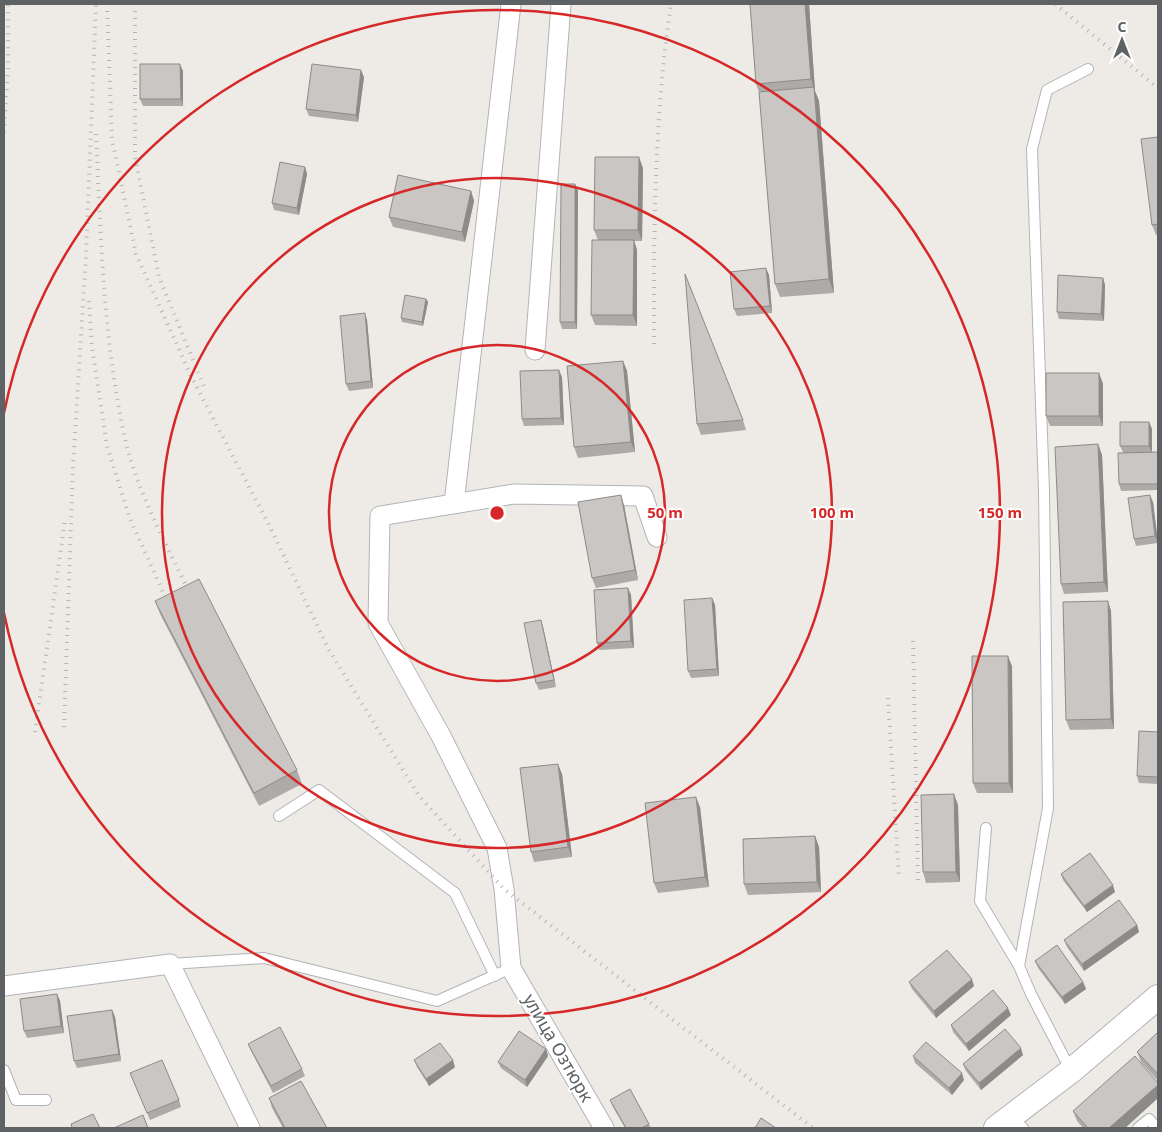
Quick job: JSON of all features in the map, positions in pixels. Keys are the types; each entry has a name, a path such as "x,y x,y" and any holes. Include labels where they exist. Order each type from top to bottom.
{"street":[{"path":"454,504 511,4"},
{"path":"535,350 561,4"},
{"path":"503,972 504,889 497,848 440,736 378,622 380,516 514,494 643,496 658,536"},
{"path":"4,986 170,964 250,1128"},
{"name":"улица Озтюрк","path":"503,972 604,1128"},
{"path":"1009,1124 1158,998"}],"lane":[{"path":"1019,966 1048,808 1044,491 1032,149 1047,90 1088,69"},
{"path":"170,964 264,958 437,1001 503,972 455,893 319,790 279,816"},
{"path":"986,828 980,901 1019,966 1031,994 1071,1071"},
{"path":"4,1070 16,1100 46,1100"},
{"path":"1138,1128 1149,1119 1157,1128"}],"building":[{"path":"750,4 805,4 811,79 756,84"},
{"path":"140,64 180,64 181,99 140,99"},
{"path":"312,64 361,70 356,115 306,109"},
{"path":"814,87 829,279 775,284 759,92"},
{"path":"1158,137 1158,224 1152,225 1141,139"},
{"path":"595,157 639,157 638,230 594,230"},
{"path":"280,162 305,167 297,208 272,203"},
{"path":"398,175 471,191 462,232 389,217"},
{"path":"561,184 575,184 575,322 560,322"},
{"path":"592,240 634,240 633,315 591,315"},
{"path":"766,268 770,306 734,309 730,272"},
{"path":"685,274 743,420 697,424"},
{"path":"1058,275 1103,278 1101,314 1057,312"},
{"path":"405,295 426,299 422,322 401,318"},
{"path":"365,313 371,381 346,384 340,316"},
{"path":"623,361 631,442 574,447 567,366"},
{"path":"559,370 561,418 522,419 520,371"},
{"path":"1046,373 1099,373 1099,416 1046,416"},
{"path":"1120,422 1149,422 1149,446 1120,446"},
{"path":"1098,444 1104,582 1061,584 1055,447"},
{"path":"1158,452 1158,484 1119,484 1118,453"},
{"path":"621,495 635,570 592,578 578,502"},
{"path":"1150,495 1155,536 1134,539 1128,498"},
{"path":"199,579 297,770 254,793 155,601"},
{"path":"628,588 631,641 597,643 594,590"},
{"path":"712,598 717,669 688,671 684,600"},
{"path":"1108,601 1111,719 1066,720 1063,602"},
{"path":"541,620 554,680 536,683 524,623"},
{"path":"972,656 1008,656 1009,783 973,783"},
{"path":"1139,731 1158,732 1158,777 1137,776"},
{"path":"558,764 568,847 531,852 520,768"},
{"path":"954,794 956,872 923,872 921,795"},
{"path":"696,797 705,877 654,883 645,803"},
{"path":"815,836 817,882 744,884 743,839"},
{"path":"1090,853 1113,885 1084,906 1061,874"},
{"path":"1119,900 1137,925 1082,964 1064,940"},
{"path":"1057,945 1083,982 1062,997 1035,961"},
{"path":"947,950 972,979 934,1011 909,982"},
{"path":"993,990 1008,1008 966,1044 951,1025"},
{"path":"57,994 61,1026 24,1031 20,999"},
{"path":"112,1010 119,1054 74,1061 67,1016"},
{"path":"280,1027 302,1069 271,1086 248,1044"},
{"path":"1005,1029 1021,1048 979,1083 963,1064"},
{"path":"519,1031 546,1049 525,1080 498,1062"},
{"path":"1158,1032 1158,1074 1137,1052"},
{"path":"926,1042 962,1073 949,1088 913,1056"},
{"path":"440,1043 453,1060 426,1079 414,1060"},
{"path":"1135,1056 1158,1085 1109,1128 1088,1128 1073,1111"},
{"path":"162,1060 179,1100 147,1113 130,1073"},
{"path":"301,1081 327,1128 285,1128 269,1098"},
{"path":"630,1089 649,1124 642,1128 626,1128 610,1100"},
{"path":"93,1114 100,1128 72,1128 71,1124"},
{"path":"143,1115 148,1128 114,1128"},
{"path":"761,1118 776,1128 755,1128"}],"railway":[{"path":"4,132 8,69 8,4"},
{"path":"64,727 73,466 86,255 96,4"},
{"path":"107,4 112,139 136,254 192,378 270,527 329,650 419,796 504,889 813,1128"},
{"path":"135,4 135,157 159,277 205,389"},
{"path":"654,344 658,131 665,46 671,4"},
{"path":"1055,4 1158,88"},
{"path":"96,134 104,289 118,405 126,443 138,482 191,596"},
{"path":"89,301 92,347 107,446 130,519 169,605"},
{"path":"35,732 65,520"},
{"path":"913,641 918,881"},
{"path":"888,698 899,879"}]}
